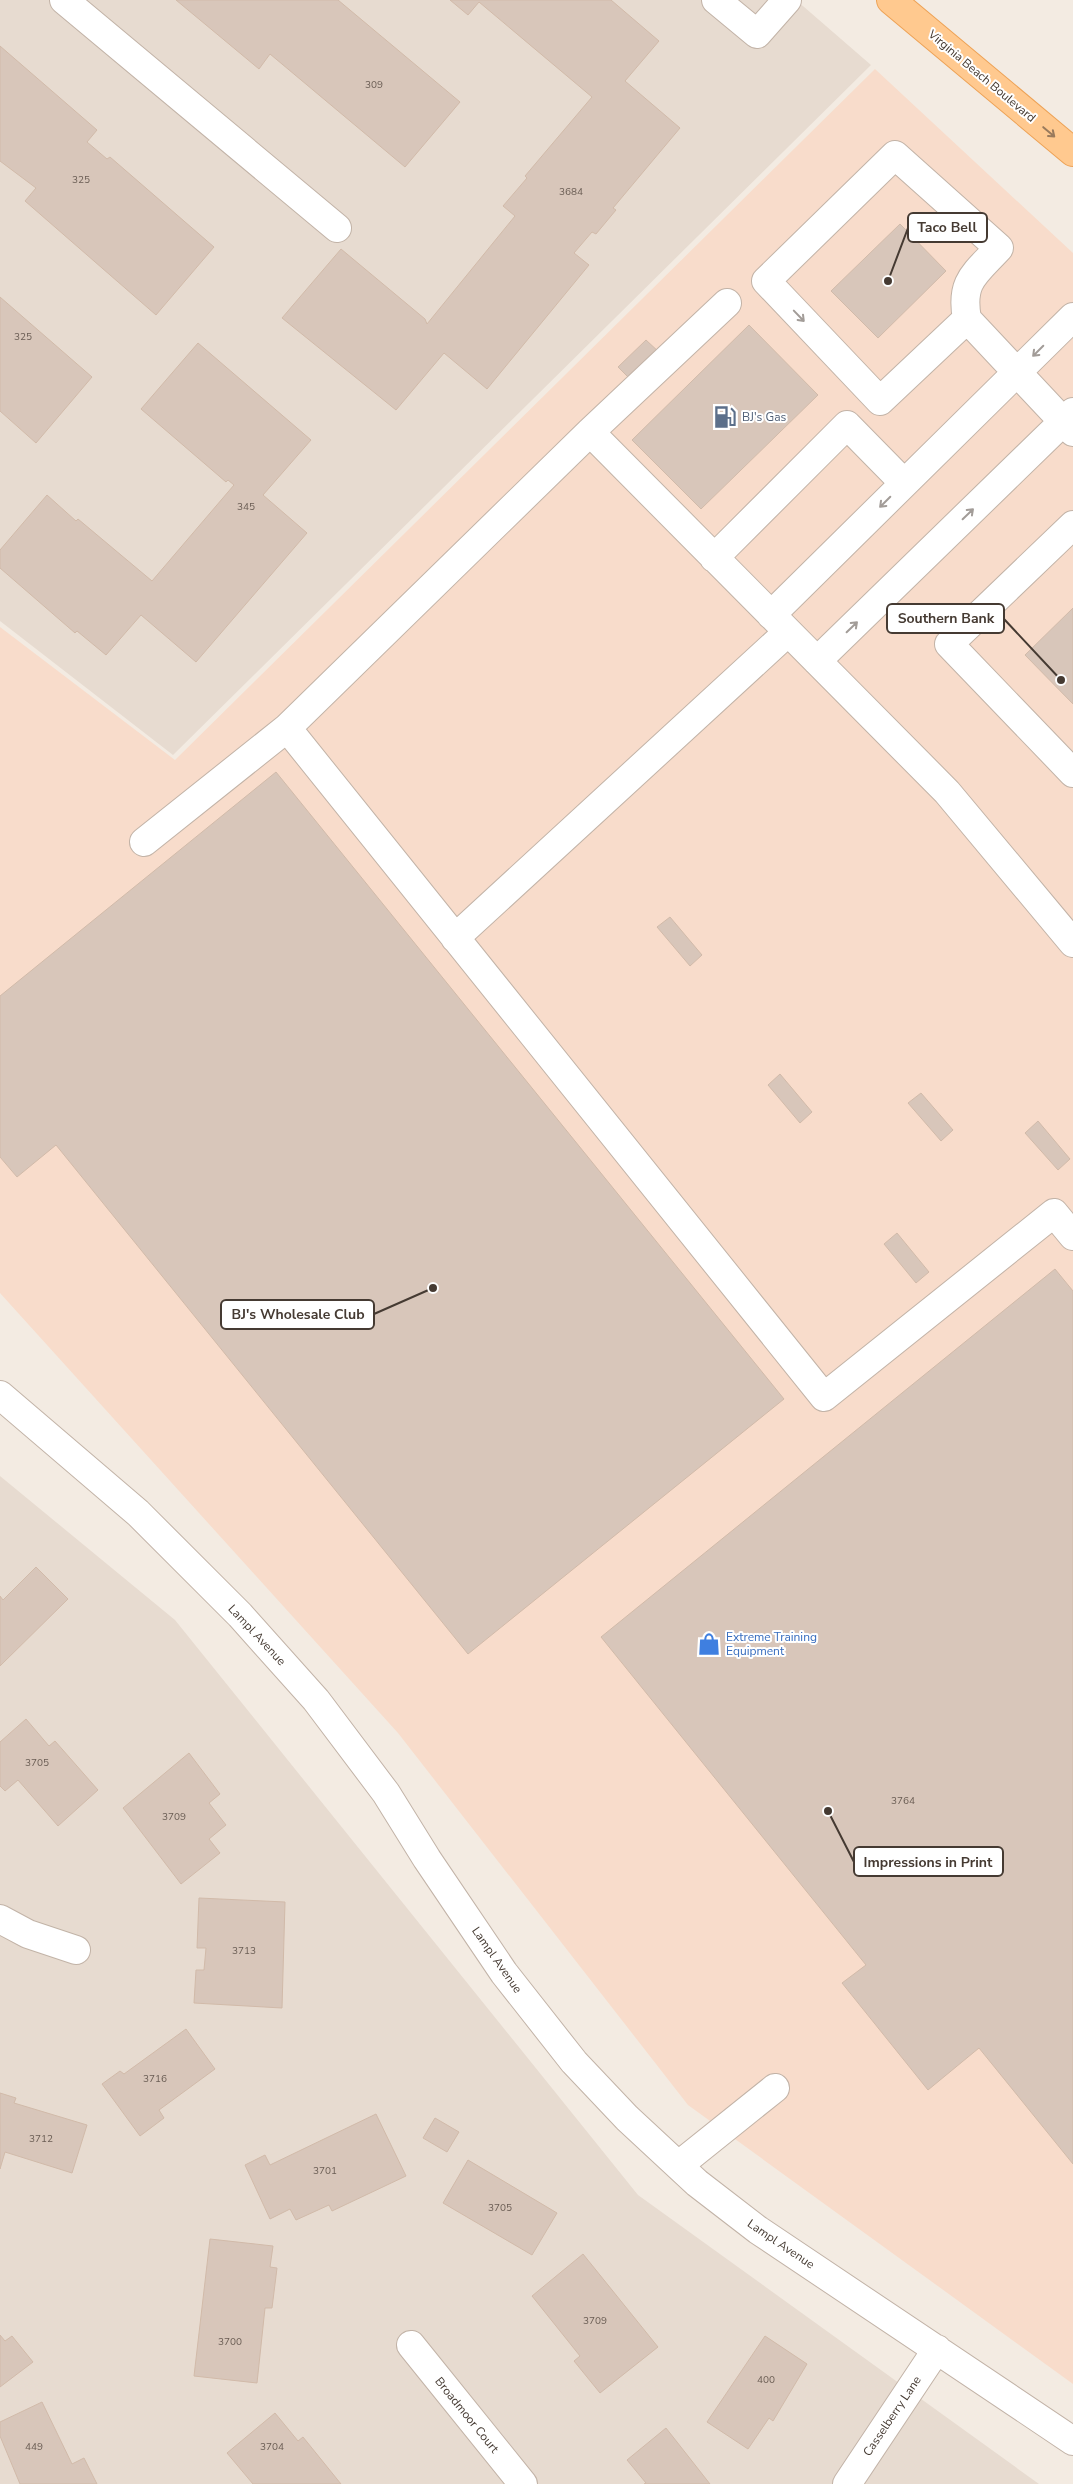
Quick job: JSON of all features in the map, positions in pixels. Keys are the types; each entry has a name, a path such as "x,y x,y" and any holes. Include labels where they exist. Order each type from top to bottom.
{"main road":[{"name":"Virginia Beach Boulevard","path":"891,0 1073,152"}],"street":[{"path":"64,0 337,228"},
{"path":"716,0 757,34 787,0"},
{"path":"817,661 1070,422 1017,372 967,319 964,302 967,282 999,248 895,155 766,281 880,401 967,319"},
{"path":"144,842 287,728 590,432 727,303"},
{"path":"455,938 780,623 904,483 1073,316"},
{"path":"714,558 847,425 904,483"},
{"path":"590,432 947,792 1068,927"},
{"path":"1073,525 949,644 1073,773"},
{"path":"287,728 824,1397 1054,1212 1073,1236"},
{"name":"Lampl Avenue","path":"5,1409 138,1513 240,1614 316,1700 386,1793 427,1859 504,1973 574,2062 627,2118 697,2183 758,2230 1073,2441"},
{"path":"0,1919 28,1934 76,1950"},
{"path":"679,2166 775,2088"},
{"name":"Broadmoor Court","path":"411,2346 523,2484"},
{"name":"Casselberry Lane","path":"848,2484 937,2349"}],"shaded area":[{"path":"0,0 796,0 871,65 173,755 0,621"},
{"path":"875,69 1073,253 1073,2384 688,2105 398,1733 0,1293 0,627 175,760"},
{"path":"0,1476 175,1620 638,2195 1039,2484 0,2484"}],"building":[{"path":"176,0 338,0 460,102 405,167 270,54 259,69"},
{"path":"450,0 611,0 659,41 625,81 680,128 613,208 616,210 596,234 592,232 574,253 589,265 487,389 444,353 396,410 282,318 341,249 425,319 427,324 515,216 503,206 527,178 525,176 592,97 479,2 468,15"},
{"path":"0,46 97,130 87,142 107,159 110,157 214,247 156,315 25,201 36,188 0,161"},
{"path":"900,224 946,271 878,338 831,291"},
{"path":"0,297 92,377 36,443 0,411"},
{"name":"BJ's Gas","path":"749,325 818,395 701,509 632,440"},
{"path":"646,340 660,353 632,381 618,367"},
{"path":"198,343 311,440 263,495 307,533 196,662 141,615 106,655 77,631 75,633 0,568 0,550 47,495 76,521 78,519 152,581 234,485 228,480 226,482 141,409"},
{"path":"1073,608 1073,704 1025,655"},
{"path":"276,772 784,1399 468,1654 56,1145 17,1177 0,1157 0,996"},
{"path":"670,917 702,955 690,966 657,927"},
{"path":"780,1074 812,1112 800,1123 768,1085"},
{"path":"921,1093 953,1130 941,1141 908,1103"},
{"path":"1038,1121 1070,1159 1058,1170 1025,1133"},
{"path":"897,1233 929,1272 916,1283 884,1244"},
{"path":"1055,1269 1073,1291 1073,2164 979,2048 928,2090 842,1983 866,1965 601,1637"},
{"path":"36,1567 68,1599 0,1666 0,1596 3,1600"},
{"path":"26,1719 49,1746 55,1741 98,1790 58,1826 18,1780 5,1791 0,1786 0,1742"},
{"path":"189,1753 220,1794 209,1803 226,1825 209,1839 220,1853 181,1884 123,1808"},
{"path":"199,1898 285,1902 282,2008 194,2003 196,1970 204,1970 206,1948 197,1948"},
{"path":"186,2029 215,2069 159,2110 164,2118 140,2136 102,2084 120,2071 124,2074"},
{"path":"0,2093 16,2098 14,2103 87,2125 72,2173 5,2152 0,2169"},
{"path":"376,2114 406,2176 332,2211 329,2205 296,2220 290,2209 270,2219 245,2165 265,2155 270,2165"},
{"path":"435,2118 459,2132 447,2152 423,2138"},
{"path":"468,2160 557,2213 532,2255 443,2203"},
{"path":"210,2239 273,2246 270,2267 277,2268 272,2308 265,2308 257,2383 194,2376"},
{"path":"583,2254 658,2347 600,2393 574,2361 580,2356 532,2296"},
{"path":"0,2335 5,2341 12,2336 33,2362 0,2387"},
{"path":"765,2336 807,2364 773,2421 769,2418 748,2449 707,2422"},
{"path":"42,2402 72,2464 84,2458 97,2484 20,2484 0,2436 0,2422"},
{"path":"275,2413 298,2441 303,2437 341,2484 253,2484 227,2453"},
{"path":"666,2428 710,2484 644,2484 646,2483 627,2460"}],"place":[{"name":"Taco Bell","path":"888,281"},
{"name":"BJ's Gas","path":"725,417"},
{"name":"Southern Bank","path":"1061,680"},
{"name":"BJ's Wholesale Club","path":"433,1288"},
{"name":"Extreme Training Equipment","path":"709,1644"},
{"name":"Impressions in Print","path":"828,1811"}]}
